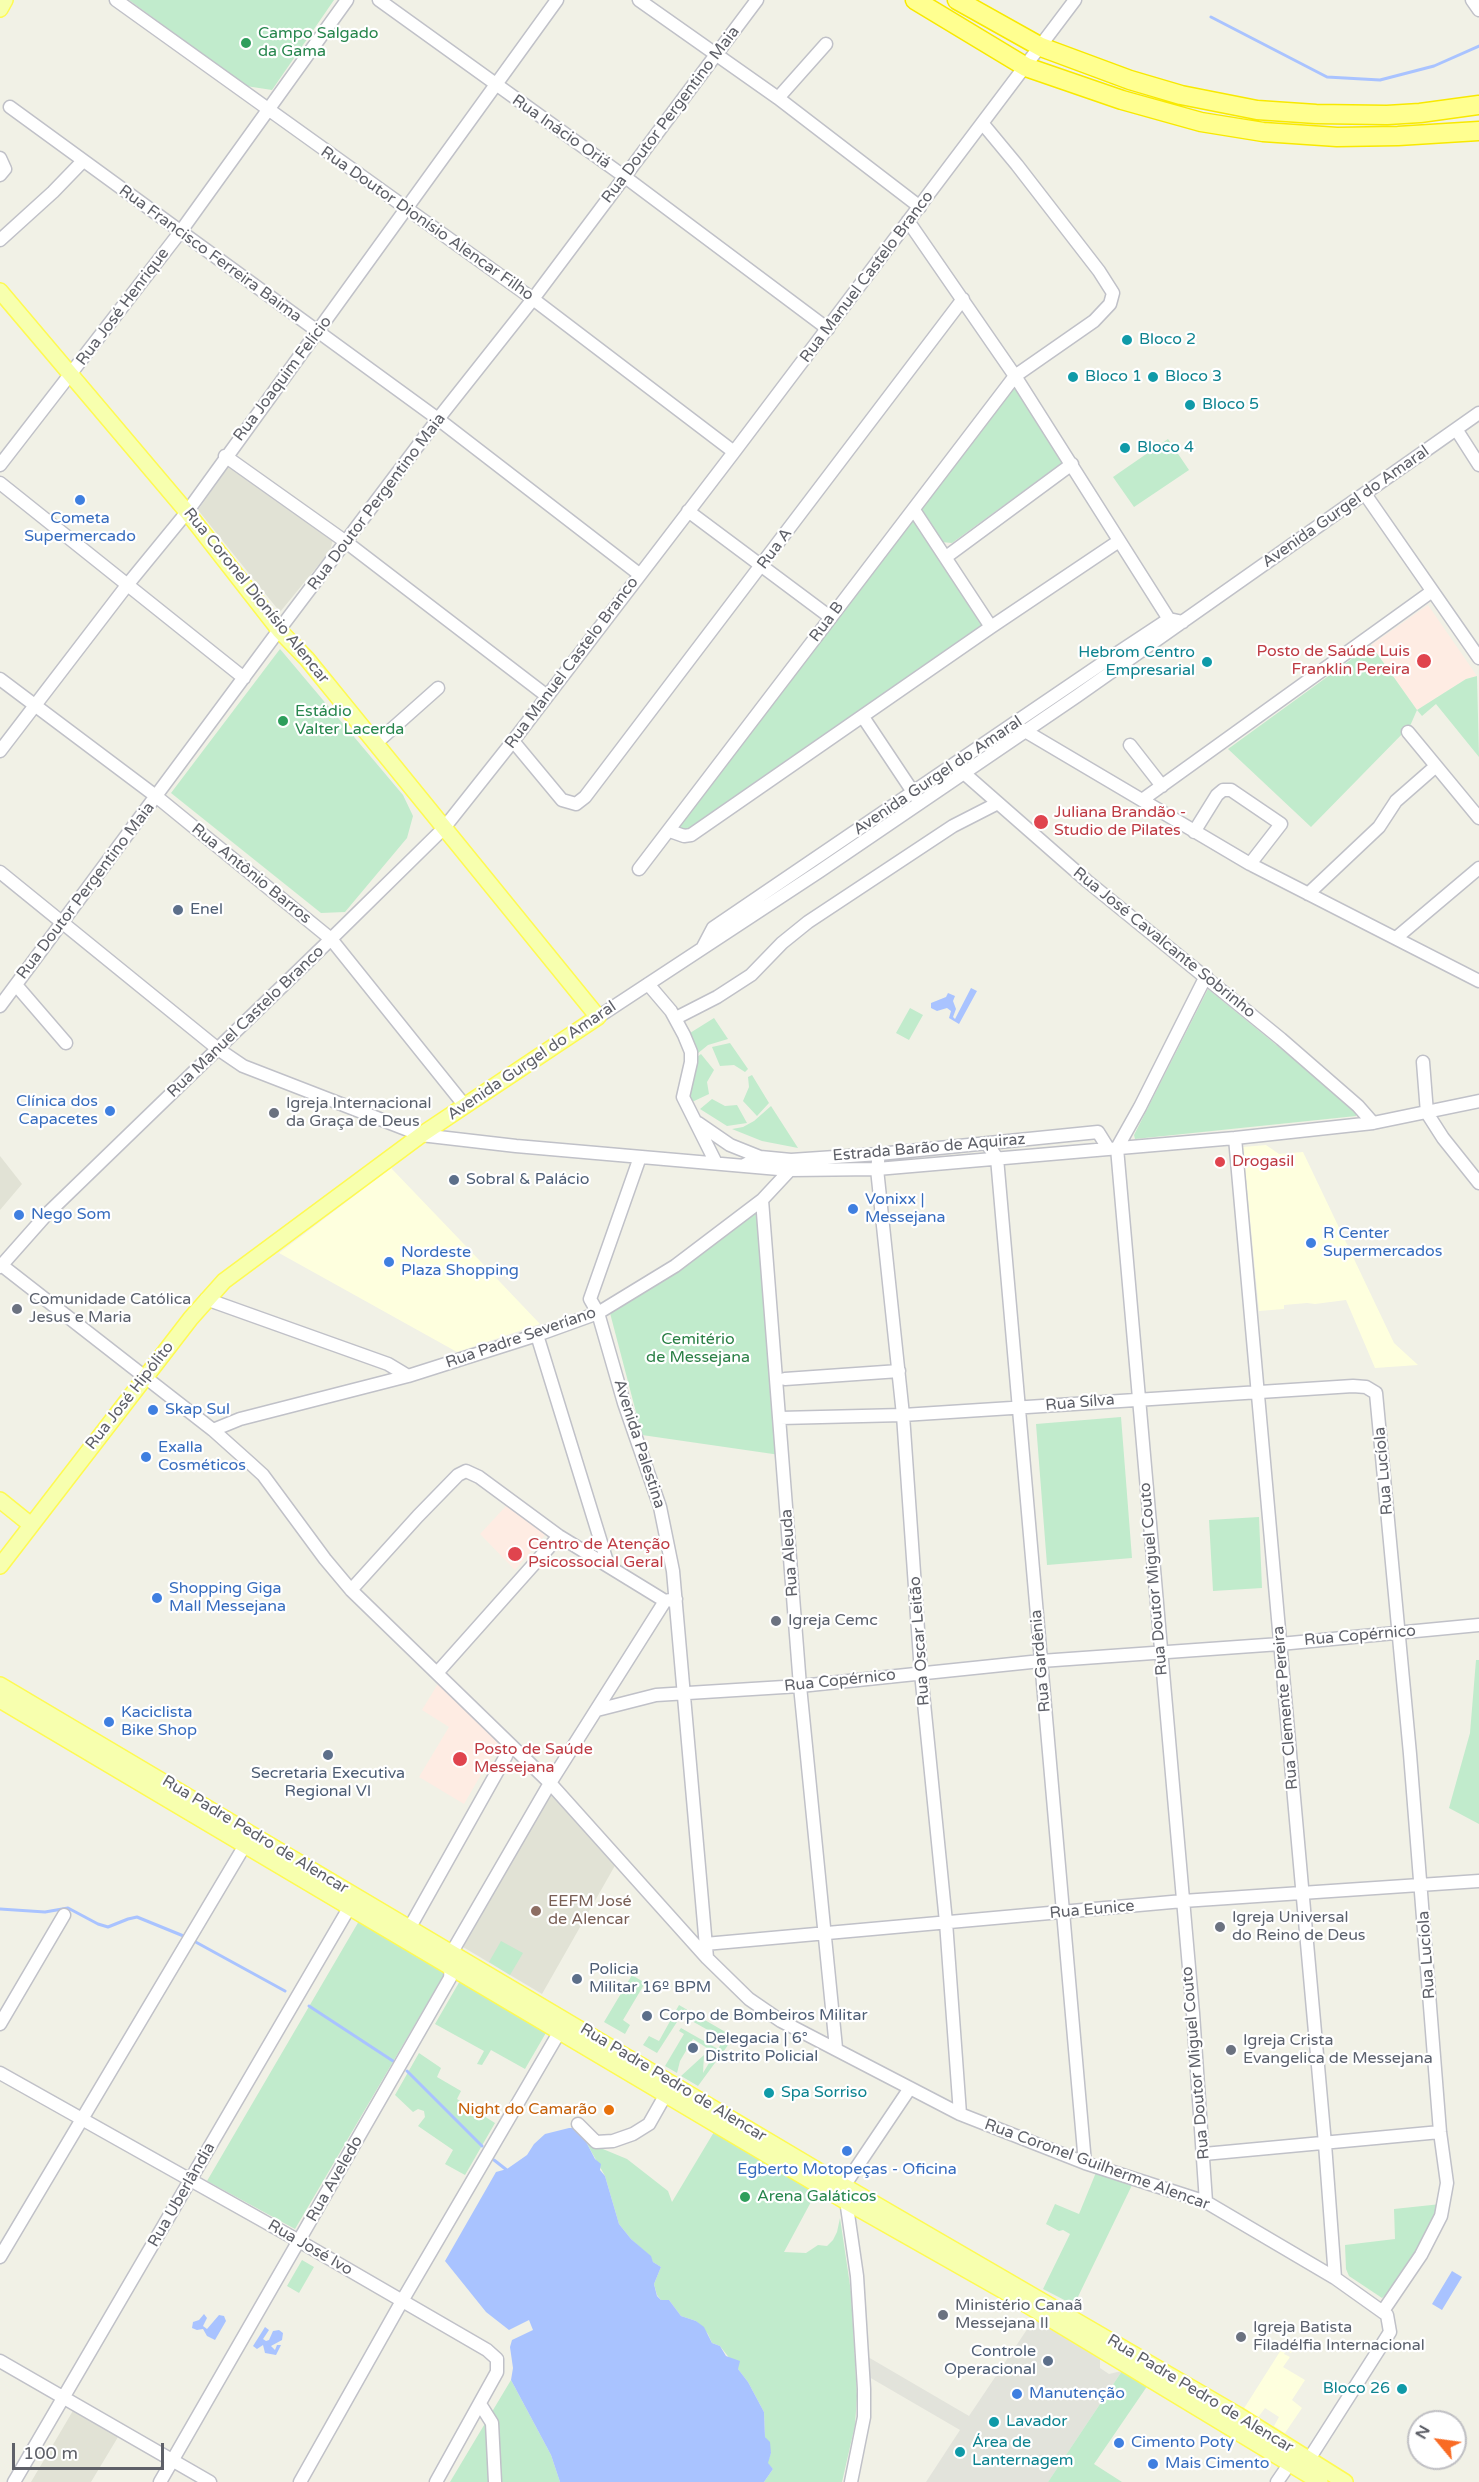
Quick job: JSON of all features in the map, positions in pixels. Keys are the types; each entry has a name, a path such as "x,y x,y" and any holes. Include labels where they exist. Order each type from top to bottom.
{"highway":[{"path":"915,0 1026,67 1122,100 1228,127 1337,137 1479,131"},
{"path":"957,0 1041,47 1140,83 1181,95 1257,110 1316,114 1387,115 1479,105"}],"main road":[{"path":"0,9 5,0"},
{"name":"Rua Coronel Dionísio Alencar","path":"0,291 187,512 279,630 307,659 598,1017"},
{"name":"Avenida Gurgel do Amaral","path":"421,1135 598,1017"},
{"name":"Rua José Hipólito","path":"0,1566 206,1299 224,1281 421,1135"},
{"path":"0,1500 32,1525"},
{"name":"Rua Padre Pedro de Alencar","path":"0,1685 8,1700 248,1839 410,1927 452,1960 560,2031 634,2068 666,2094 844,2193"},
{"name":"Rua Padre Pedro de Alencar","path":"248,1839 349,1908 452,1960 844,2193 1110,2347 1300,2464 1345,2482"},
{"name":"Rua Padre Pedro de Alencar","path":"1300,2464 1320,2482"}],"street":[{"name":"Rua Doutor Dionísio Alencar Filho","path":"116,0 533,299 734,452"},
{"name":"Rua José Henrique","path":"0,465 181,231 347,0"},
{"name":"Rua Inácio Oriá","path":"379,0 625,177 828,329"},
{"name":"Rua Joaquim Felício","path":"0,751 128,584 187,512 225,456 318,333 557,0"},
{"path":"639,0 715,56 778,98 920,207"},
{"name":"Rua Doutor Pergentino Maia","path":"0,1006 279,630 438,419 533,299 757,0"},
{"name":"Rua Manuel Castelo Branco","path":"0,1265 48,1214 444,828 828,329 1075,0"},
{"path":"1472,0 1479,10"},
{"path":"778,98 826,44"},
{"name":"Rua Francisco Ferreira Baima","path":"10,108 438,419 639,574"},
{"name":"Rua B","path":"639,869 1015,376 1094,321 1110,304 1113,293 1017,165 983,124"},
{"path":"0,158 5,169 0,175"},
{"path":"0,240 82,162"},
{"path":"908,221 1015,376 1119,541 1176,623"},
{"name":"Rua A","path":"513,741 562,800 576,804 585,797 963,299"},
{"name":"Avenida Gurgel do Amaral","path":"958,769 1025,732 1176,623 1479,413"},
{"path":"1456,429 1479,465"},
{"path":"225,456 346,542 547,696"},
{"path":"946,557 1072,464"},
{"path":"0,483 244,678"},
{"path":"1365,494 1479,658"},
{"path":"914,510 991,627"},
{"path":"688,511 830,617"},
{"path":"670,831 684,836 691,835 1119,541"},
{"path":"1142,800 1431,592"},
{"name":"Avenida Gurgel do Amaral","path":"598,1017 703,948 713,928 958,769 1014,725 1176,623"},
{"name":"Rua Antônio Barros","path":"0,679 157,797 331,939 465,1106"},
{"path":"375,744 438,688"},
{"path":"863,717 916,797"},
{"path":"1014,725 1250,864 1479,981"},
{"path":"1408,732 1479,818"},
{"path":"1130,745 1162,786"},
{"path":"1308,894 1379,827 1396,801 1436,766"},
{"name":"Rua José Cavalcante Sobrinho","path":"958,769 1087,881 1206,976 1358,1106 1373,1123"},
{"path":"1194,832 1217,795 1227,789 1281,824 1280,829 1250,864"},
{"path":"676,1018 717,998 751,975 782,943 818,915 953,826 998,803"},
{"path":"1396,938 1479,868"},
{"name":"Estrada Barão de Aquiraz","path":"0,872 218,1049 243,1066 421,1135 516,1146 790,1170 877,1169 1235,1138 1373,1123 1479,1101"},
{"path":"1112,1148 1140,1107 1206,976"},
{"path":"648,984 676,1018 691,1052 683,1097 716,1163"},
{"path":"16,985 66,1042"},
{"path":"1423,1062 1427,1113 1443,1138 1479,1183"},
{"path":"698,1123 730,1145 760,1157"},
{"name":"Estrada Barão de Aquiraz","path":"742,1165 760,1157 791,1160 879,1154 1098,1132 1112,1148"},
{"name":"Rua Clemente Pereira","path":"1235,1138 1335,2278"},
{"path":"987,1144 998,1158"},
{"name":"Rua Doutor Miguel Couto","path":"1112,1148 1139,1399 1159,1652 1183,1901 1206,2202"},
{"path":"937,1149 951,1162"},
{"name":"Rua Oscar Leitão","path":"879,1154 877,1169 903,1415 921,1673 946,1922 960,2114"},
{"name":"Avenida Palestina","path":"640,1157 590,1299 598,1313 624,1402 660,1507 673,1571 671,1600 685,1694 707,1958"},
{"path":"810,1170 818,1158"},
{"name":"Rua Gardênia","path":"998,1158 1085,2163"},
{"name":"Rua Padre Severíano","path":"213,1430 240,1419 408,1376 598,1313 675,1266 762,1200 790,1170"},
{"name":"Rua Aleuda","path":"762,1200 800,1686 836,2049"},
{"name":"Rua Coronel Guilherme Alencar","path":"0,1265 213,1430 262,1475 351,1590 550,1784 707,1958 749,1999 782,2021 960,2114 1085,2163 1206,2202 1335,2278 1383,2311"},
{"path":"206,1299 388,1364 408,1376"},
{"path":"537,1335 608,1565"},
{"path":"784,1379 899,1371"},
{"name":"Rua Sílva","path":"780,1418 903,1415 1353,1386 1366,1387 1377,1395"},
{"name":"Rua Lucíola","path":"1377,1395 1421,1884 1440,2132 1447,2183 1441,2216 1421,2255 1383,2311"},
{"path":"351,1590 458,1475 469,1471 559,1536 671,1600"},
{"path":"437,1673 559,1536"},
{"name":"Rua Aveledo","path":"160,2482 450,1978 452,1960 550,1784 671,1600"},
{"name":"Rua Copérnico","path":"597,1710 640,1698 800,1686 1041,1661 1280,1644 1479,1625"},
{"path":"410,1927 506,1756"},
{"path":"0,2257 248,1839"},
{"name":"Rua Eunice","path":"705,1944 1183,1901 1479,1881"},
{"name":"Rua Uberlândia","path":"14,2482 349,1908"},
{"path":"0,2024 64,1915"},
{"path":"300,2482 402,2301 560,2031"},
{"name":"Rua José Ivo","path":"0,2073 81,2121 299,2241 487,2350 497,2359 497,2372 436,2482"},
{"path":"851,2482 864,2410 857,2276 844,2193 910,2088"},
{"path":"578,2124 596,2142 613,2141 633,2134 649,2124 666,2094"},
{"path":"1204,2154 1440,2132"},
{"path":"1277,2482 1300,2464 1390,2332 1390,2322 1383,2311"},
{"path":"0,2361 210,2482"},
{"path":"480,2403 492,2423 495,2482"}],"shaded area":[{"path":"231,463 333,539 330,551 280,612 198,510"},
{"name":"Posto de Saúde Luis Franklin Pereira","path":"1428,605 1477,676 1466,679 1417,710 1371,645"},
{"path":"1266,1145 1279,1154 1303,1152 1394,1343 1418,1365 1375,1368 1346,1300 1284,1305 1284,1309 1259,1311 1243,1147"},
{"path":"0,1156 22,1184 0,1210"},
{"name":"Nordeste Plaza Shopping","path":"391,1168 540,1324 457,1352 279,1253"},
{"name":"Centro de Atenção Psicossocial Geral","path":"507,1505 545,1535 515,1570 480,1534"},
{"name":"Posto de Saúde Messejana","path":"439,1682 477,1721 501,1740 464,1804 419,1777 449,1727 422,1710"},
{"name":"EEFM José de Alencar","path":"553,1791 617,1862 542,1994 463,1947"},
{"path":"1034,2319 1100,2359 1100,2368 1109,2374 1122,2371 1048,2482 926,2482 960,2430 869,2377 868,2357 969,2416"},
{"path":"1286,2342 1295,2348 1291,2353 1286,2350 1284,2354 1290,2357 1283,2367 1305,2380 1292,2400 1302,2408 1285,2433 1274,2426 1279,2417 1265,2408 1257,2419 1243,2410"},
{"path":"74,2409 118,2437 91,2482 31,2482"}],"green space":[{"name":"Campo Salgado da Gama","path":"129,0 334,0 272,90 246,86"},
{"path":"1013,389 1016,389 1062,463 952,543 941,542 919,505"},
{"path":"1168,439 1189,470 1134,507 1113,477"},
{"path":"914,510 991,627 690,834 671,830"},
{"path":"1371,645 1417,710 1410,726 1311,827 1228,749"},
{"name":"Estádio Valter Lacerda","path":"280,649 403,795 413,816 407,838 345,912 321,913 171,793"},
{"path":"1477,676 1479,757 1436,704 1422,716 1417,710 1466,679"},
{"path":"1208,989 1356,1110 1356,1116 1135,1139 1134,1135"},
{"path":"910,1008 923,1015 909,1040 896,1033"},
{"path":"714,1018 728,1039 708,1045 697,1054 690,1033"},
{"path":"730,1043 748,1069 745,1072 734,1065 720,1066 712,1047"},
{"path":"701,1054 714,1070 707,1082 709,1094 692,1102 690,1094 697,1057"},
{"path":"752,1075 769,1103 757,1116 743,1101 749,1087 748,1077"},
{"path":"712,1099 725,1106 737,1105 747,1123 727,1126 700,1109"},
{"path":"771,1106 798,1148 762,1141 732,1129 743,1127 754,1121"},
{"name":"Cemitério de Messejana","path":"765,1202 780,1455 642,1435 610,1313 678,1271"},
{"path":"1121,1417 1132,1558 1047,1565 1036,1424"},
{"path":"1259,1517 1262,1588 1213,1591 1209,1520"},
{"path":"1476,1660 1479,1660 1479,1824 1449,1808 1470,1733"},
{"path":"359,1921 445,1973 295,2229 207,2181"},
{"path":"501,1941 523,1953 510,1975 489,1962"},
{"path":"632,1975 645,1983 623,2020 630,2025 625,2034 604,2022"},
{"path":"461,1979 547,2031 525,2069 491,2050 482,2065 477,2064 484,2051 435,2024"},
{"path":"679,2005 734,2037 698,2086 681,2076 704,2055 703,2073 715,2053 693,2039 680,2061 677,2073 665,2066 684,2034 679,2031 681,2028 718,2049 724,2039 690,2020 692,2016 684,2011 657,2053 643,2045 649,2036 659,2041"},
{"path":"419,2053 441,2068 437,2077 461,2091 457,2099 495,2123 465,2175 445,2164 453,2150 418,2126 425,2117 424,2111 418,2109 413,2112 395,2095"},
{"path":"714,2132 819,2194 812,2200 784,2252 806,2253 818,2245 827,2246 837,2232 840,2218 851,2292 857,2396 855,2425 842,2482 764,2482 773,2469 767,2463 771,2453 765,2437 764,2412 748,2382 720,2346 712,2343 708,2334 696,2321 681,2316 669,2300 661,2300 657,2295 654,2284 661,2267 653,2262 619,2224 605,2176 586,2142 627,2159 668,2191 672,2202"},
{"path":"1097,2170 1134,2181 1074,2305 1043,2289 1070,2234 1046,2224 1055,2204 1079,2214"},
{"path":"1441,2204 1414,2256 1389,2292 1382,2298 1349,2276 1346,2269 1345,2245 1395,2239 1394,2209"},
{"path":"302,2260 314,2267 299,2293 287,2286"},
{"path":"1122,2371 1148,2385 1094,2464 1122,2482 1048,2482"},
{"path":"511,2380 551,2455 560,2482 450,2482"}],"water":[{"path":"971,988 977,991 959,1024 949,1018 951,1011 947,1008 937,1011 931,1008 931,1003 946,997 948,993 955,996 953,1001 956,1009 953,1017 955,1019"},
{"path":"576,2128 581,2132 595,2159 601,2164 600,2170 605,2176 619,2224 631,2239 651,2256 653,2262 661,2267 654,2284 657,2296 661,2300 669,2300 681,2316 696,2321 704,2327 712,2343 720,2346 726,2356 740,2361 738,2369 748,2382 764,2412 765,2437 770,2442 771,2453 768,2463 773,2469 764,2482 560,2482 551,2455 511,2380 513,2368 510,2347 512,2340 533,2330 529,2320 509,2330 486,2312 445,2261 496,2172 507,2169 527,2155 534,2144 545,2134"},
{"path":"1452,2271 1462,2277 1442,2310 1432,2304"},
{"path":"204,2314 207,2318 203,2326 207,2329 219,2315 224,2316 226,2321 215,2340 207,2336 203,2329 192,2328 193,2322 199,2320"},
{"path":"265,2327 269,2330 263,2339 266,2341 269,2340 273,2331 279,2330 283,2333 282,2340 271,2346 275,2350 277,2345 281,2345 276,2355 265,2353 263,2345 257,2349 253,2346"}],"waterway":[{"path":"1211,17 1327,77 1380,80 1434,66 1479,46"},
{"path":"0,1909 45,1912 68,1908 108,1927 137,1917 186,1937"},
{"path":"192,1940 285,1991"},
{"path":"309,2006 396,2063"},
{"path":"407,2071 482,2146"},
{"path":"494,2160 508,2171"}],"place":[{"name":"Campo Salgado da Gama","path":"246,43"},
{"name":"Bloco 2","path":"1127,340"},
{"name":"Bloco 1","path":"1073,377"},
{"name":"Bloco 3","path":"1153,377"},
{"name":"Bloco 5","path":"1190,405"},
{"name":"Bloco 4","path":"1125,448"},
{"name":"Cometa Supermercado","path":"80,500"},
{"name":"Posto de Saúde Luis Franklin Pereira","path":"1424,661"},
{"name":"Hebrom Centro Empresarial","path":"1207,662"},
{"name":"Estádio Valter Lacerda","path":"283,721"},
{"name":"Juliana Brandão - Studio de Pilates","path":"1041,822"},
{"name":"Enel","path":"178,910"},
{"name":"Clínica dos Capacetes","path":"110,1111"},
{"name":"Igreja Internacional da Graça de Deus","path":"274,1113"},
{"name":"Drogasil","path":"1220,1162"},
{"name":"Sobral & Palácio","path":"454,1180"},
{"name":"Vonixx | Messejana","path":"853,1209"},
{"name":"Nego Som","path":"19,1215"},
{"name":"R Center Supermercados","path":"1311,1243"},
{"name":"Nordeste Plaza Shopping","path":"389,1262"},
{"name":"Comunidade Católica Jesus e Maria","path":"17,1309"},
{"name":"Skap Sul","path":"153,1410"},
{"name":"Exalla Cosméticos","path":"146,1457"},
{"name":"Centro de Atenção Psicossocial Geral","path":"515,1554"},
{"name":"Shopping Giga Mall Messejana","path":"157,1598"},
{"name":"Igreja Cemc","path":"776,1621"},
{"name":"Kaciclista Bike Shop","path":"109,1722"},
{"name":"Secretaria Executiva Regional VI","path":"328,1755"},
{"name":"Posto de Saúde Messejana","path":"460,1759"},
{"name":"EEFM José de Alencar","path":"536,1911"},
{"name":"Igreja Universal do Reino de Deus","path":"1220,1927"},
{"name":"Policia Militar 16º BPM","path":"577,1979"},
{"name":"Corpo de Bombeiros Militar","path":"647,2016"},
{"name":"Delegacia | 6° Distrito Policial","path":"693,2048"},
{"name":"Igreja Crista Evangelica de Messejana","path":"1231,2050"},
{"name":"Spa Sorriso","path":"769,2093"},
{"name":"Night do Camarão","path":"609,2110"},
{"name":"Egberto Motopeças - Oficina","path":"847,2151"},
{"name":"Arena Galáticos","path":"745,2197"},
{"name":"Ministério Canaã Messejana II","path":"943,2315"},
{"name":"Igreja Batista Filadélfia Internacional","path":"1241,2337"},
{"name":"Controle Operacional","path":"1048,2361"},
{"name":"Bloco 26","path":"1402,2389"},
{"name":"Manutenção","path":"1017,2394"},
{"name":"Lavador","path":"994,2422"},
{"name":"Cimento Poty","path":"1119,2443"},
{"name":"Área de Lanternagem","path":"960,2452"},
{"name":"Mais Cimento","path":"1153,2464"}]}
